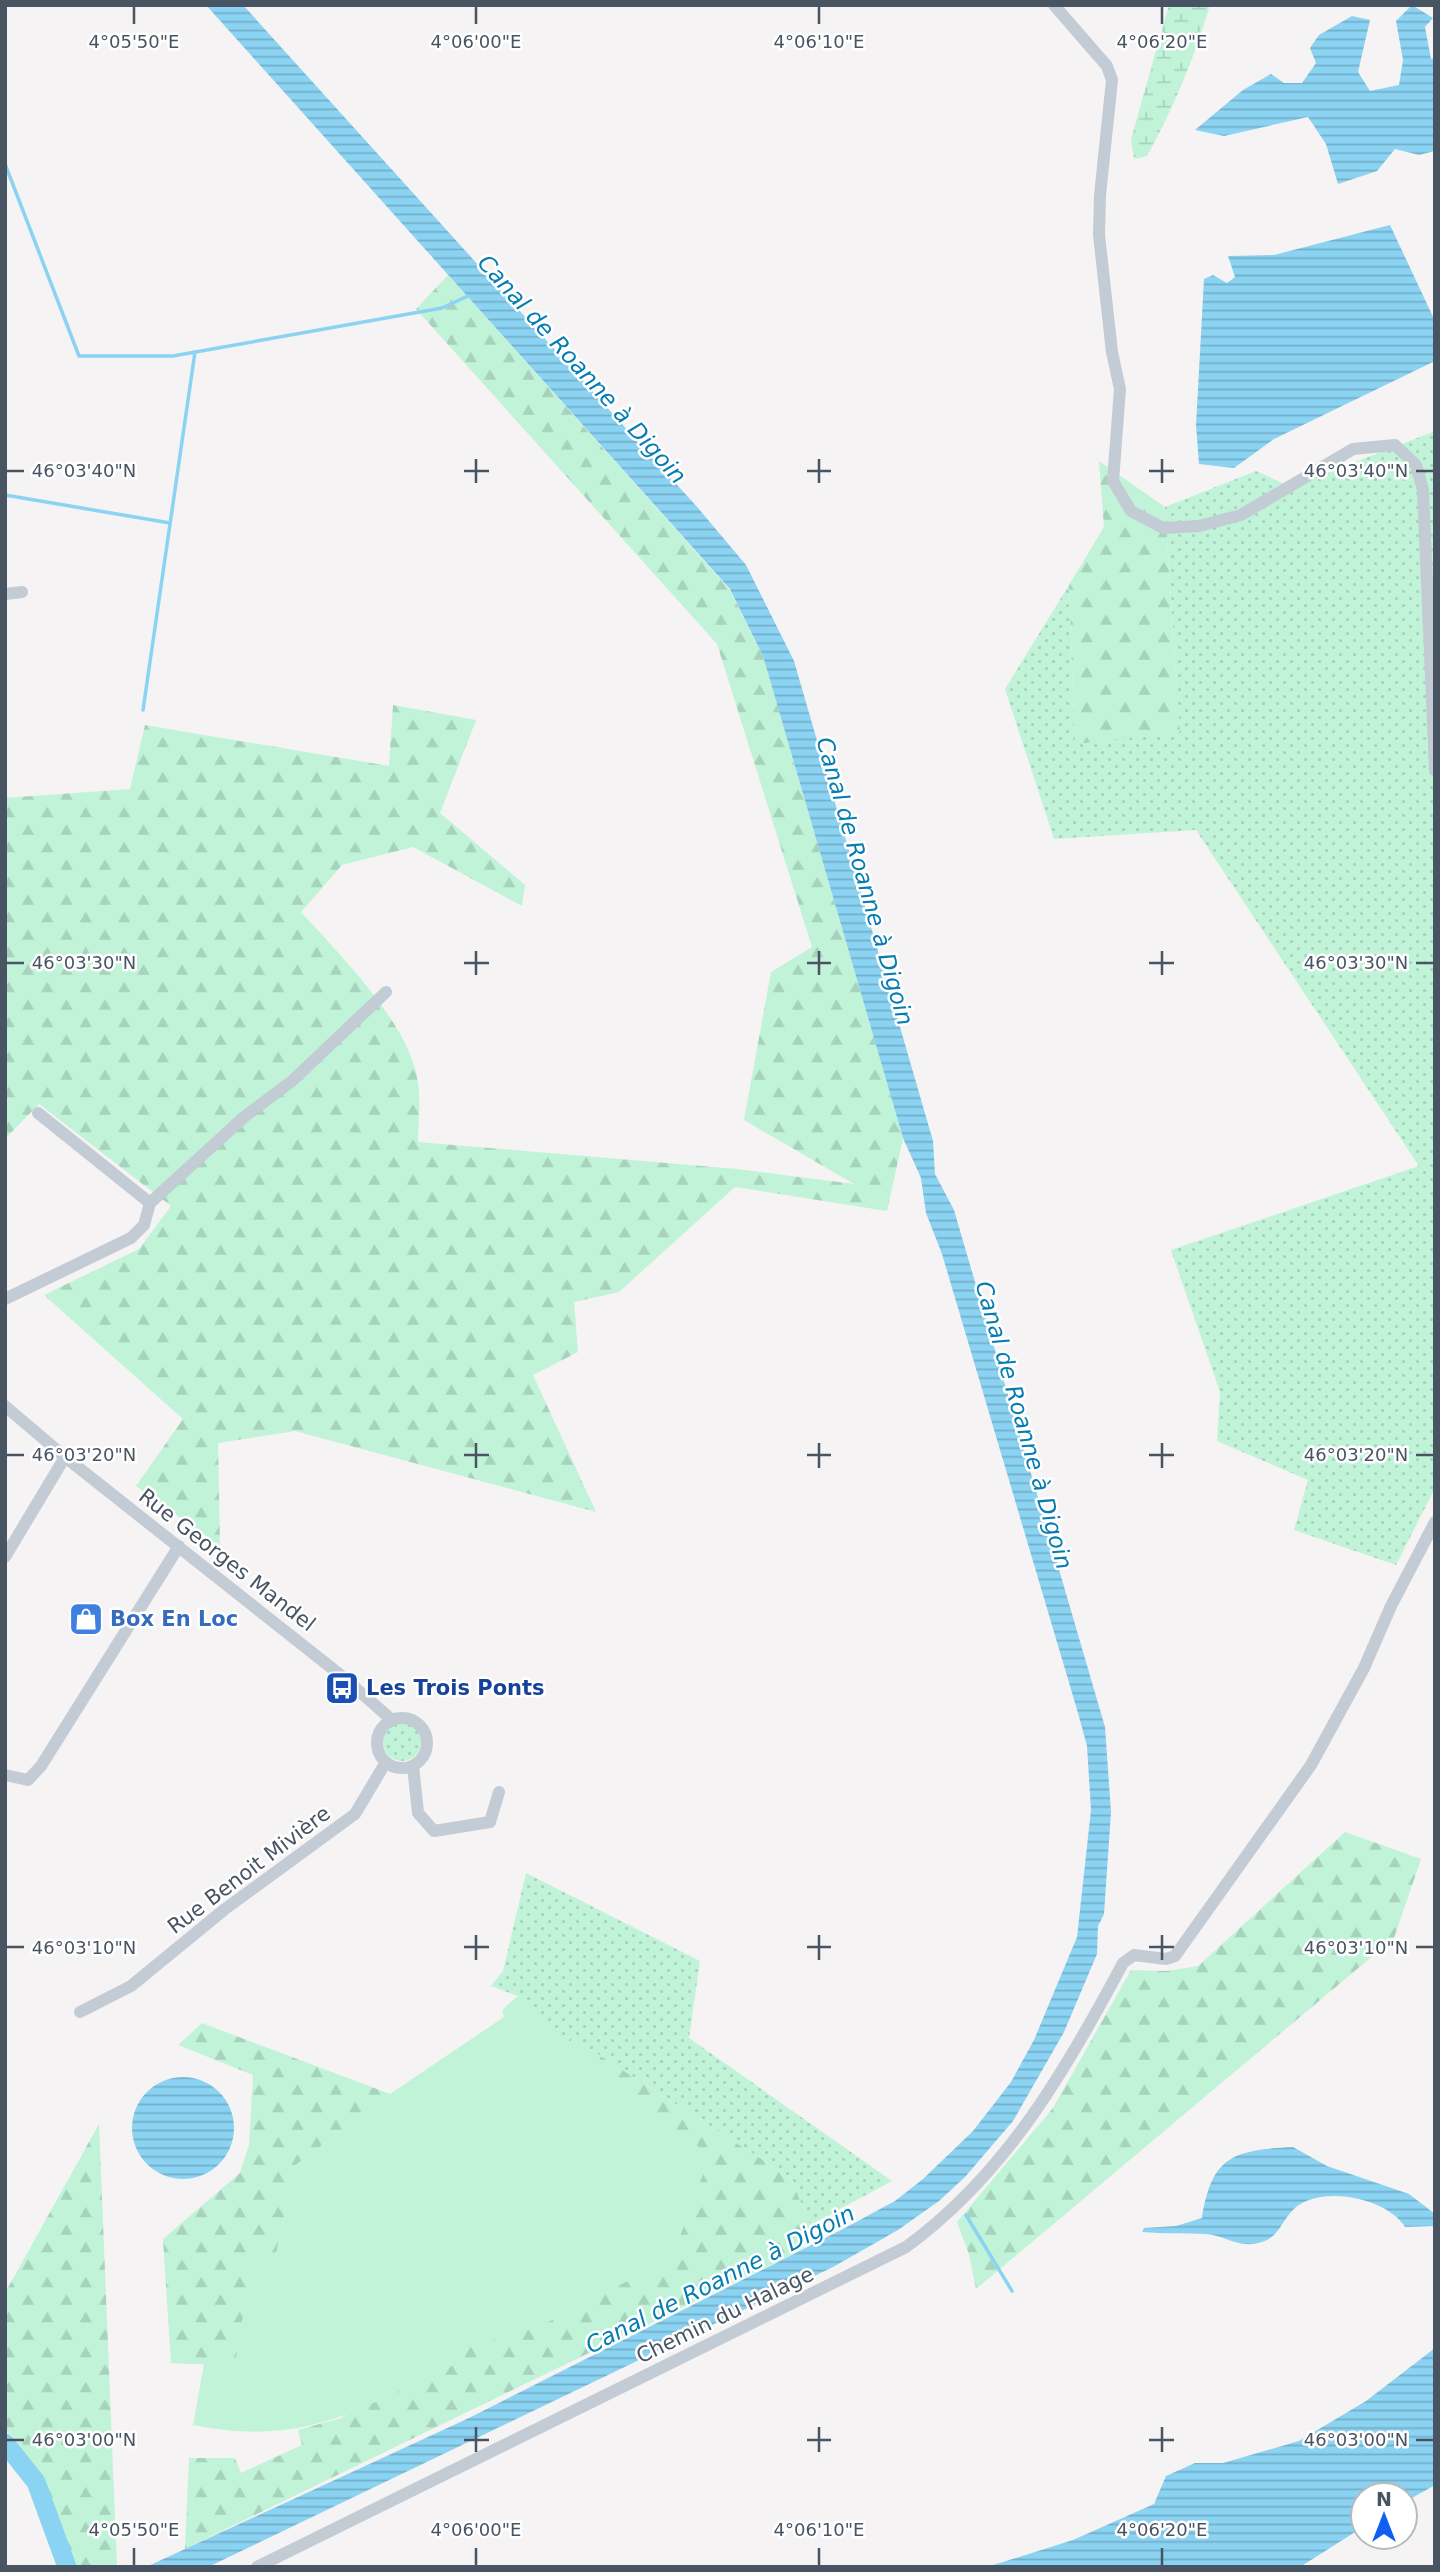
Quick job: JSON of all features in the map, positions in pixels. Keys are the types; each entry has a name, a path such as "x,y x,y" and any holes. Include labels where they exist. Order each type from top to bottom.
{"street":[{"path":"1054,5 1101,59 1112,80 1100,195 1099,235 1112,352 1120,389 1113,481 1131,511 1163,528 1199,526 1241,515 1353,449 1395,444 1416,466 1423,490 1435,770"},
{"path":"5,594 22,592"},
{"path":"5,1298 131,1238 144,1225 150,1203 255,1109 292,1081 386,992"},
{"path":"38,1113 150,1203"},
{"name":"Rue Georges Mandel","path":"5,1406 65,1457 343,1677 392,1720 409,1718 417,1722 427,1737 425,1754 413,1766"},
{"path":"5,1557 65,1457"},
{"name":"Chemin du Halage","path":"257,2567 906,2247 941,2221 1021,2134 1068,2063 1124,1963 1134,1955 1167,1959 1175,1956 1295,1789 1358,1679 1391,1606 1435,1522"},
{"path":"5,1775 28,1780 41,1766 178,1546"},
{"path":"392,1720 378,1736 378,1750 386,1762 399,1768 413,1766 418,1813 433,1831 489,1822 499,1792"},
{"name":"Rue Benoit Mivière","path":"80,2012 131,1986 225,1909 355,1814 386,1762"}],"green space":[{"path":"1169,5 1210,5 1175,101 1147,156 1134,159 1131,139"},
{"path":"448,275 730,590 763,656 903,1138 887,1211 735,1187 619,1292 574,1302 578,1352 533,1375 596,1512 295,1431 218,1443 220,1546 136,1486 183,1419 44,1295 139,1249 171,1206 39,1104 5,1139 5,798 130,789 145,725 389,766 393,705 476,720 440,813 525,885 522,906 413,847 342,865 301,912 353,969 388,1014 402,1038 413,1061 418,1083 418,1142 737,1169 854,1184 744,1120 771,972 812,947 717,644 416,309"},
{"path":"1435,431 1435,1488 1396,1565 1294,1530 1308,1480 1217,1441 1220,1392 1171,1250 1419,1166 1196,830 1054,839 1005,689 1069,585 1075,743 1180,732 1165,507 1256,471 1291,487"},
{"path":"1099,461 1165,507 1180,732 1075,744 1069,585 1104,527"},
{"path":"402,1723 415,1729 421,1742 415,1755 402,1761 389,1755 383,1742 389,1729"},
{"path":"1345,1832 1421,1859 1394,1938 976,2289 969,2254 957,2222 1053,2108 1131,1970 1166,1971 1198,1966"},
{"path":"526,1873 700,1961 689,2038 892,2181 810,2225 791,2178 574,2039 567,2043 518,1996 491,1986 503,1971"},
{"path":"518,1996 540,2020 710,2156 672,2258 539,2327 489,2341 456,2341 452,2366 328,2421 298,2428 266,2431 232,2431 193,2425 204,2364 235,2365 254,2250 275,2258 297,2164 390,2094 504,2017 502,2010"},
{"path":"202,2023 390,2094 297,2164 275,2258 254,2250 235,2366 171,2363 163,2239 240,2173 249,2145 253,2075 178,2045"},
{"path":"574,2039 791,2178 810,2225 803,2249 185,2549 189,2458 235,2458 241,2473 302,2445 298,2430 341,2418 456,2341 489,2341 709,2156 567,2043"},
{"path":"99,2124 117,2566 75,2567 42,2478 12,2435 5,2431 5,2293"}],"water":[{"path":"206,5 243,5 698,508 746,565 794,661 933,1141 935,1174 954,1210 1105,1727 1111,1812 1104,1914 1098,1926 1097,1954 1064,2032 1013,2121 965,2177 939,2201 898,2230 833,2267 208,2567 146,2567 469,2418 843,2229 895,2201 923,2179 973,2131 1011,2082 1034,2040 1077,1937 1091,1810 1087,1746 1078,1713 942,1254 926,1213 921,1178 903,1138 763,656 730,589"},
{"path":"1412,5 1433,18 1425,27 1431,59 1435,58 1435,151 1419,155 1395,149 1377,171 1338,184 1326,144 1308,117 1224,136 1195,130 1243,90 1271,74 1284,83 1302,83 1316,63 1310,48 1319,35 1352,16 1370,20 1358,72 1370,91 1399,85 1403,60 1396,21"},
{"path":"1390,225 1435,321 1435,361 1274,439 1234,468 1199,464 1196,425 1204,279 1213,275 1227,283 1235,277 1228,256 1274,255"},
{"path":"183,2077 203,2081 219,2092 230,2108 234,2128 230,2148 219,2164 203,2175 183,2179 163,2175 147,2164 136,2148 132,2128 136,2108 147,2092 163,2081"},
{"path":"1293,2147 1327,2166 1409,2194 1435,2214 1435,2226 1405,2227 1397,2217 1371,2203 1356,2198 1325,2196 1299,2205 1272,2237 1258,2243 1238,2243 1206,2234 1142,2232 1144,2228 1176,2226 1202,2218 1212,2181 1229,2160 1255,2150"},
{"path":"1435,2348 1435,2485 1419,2494 1419,2481 1349,2481 1349,2536 1300,2567 987,2567 1073,2540 1154,2504 1166,2476 1195,2463 1223,2463 1299,2441 1366,2401"}],"waterway":[{"path":"5,164 79,356 173,356 442,308 468,296"},
{"path":"143,710 195,352"},
{"path":"5,495 170,523"},
{"path":"966,2215 1012,2291"},
{"path":"5,2443 36,2482 67,2567"}],"place":[{"name":"Box En Loc","path":"86,1619"},
{"name":"Les Trois Ponts","path":"342,1688"}],"water label":[{"name":"Canal de Roanne à Digoin","path":"582,369"},
{"name":"Canal de Roanne à Digoin","path":"865,881"},
{"name":"Canal de Roanne à Digoin","path":"1024,1425"},
{"name":"Canal de Roanne à Digoin","path":"720,2279"}]}
